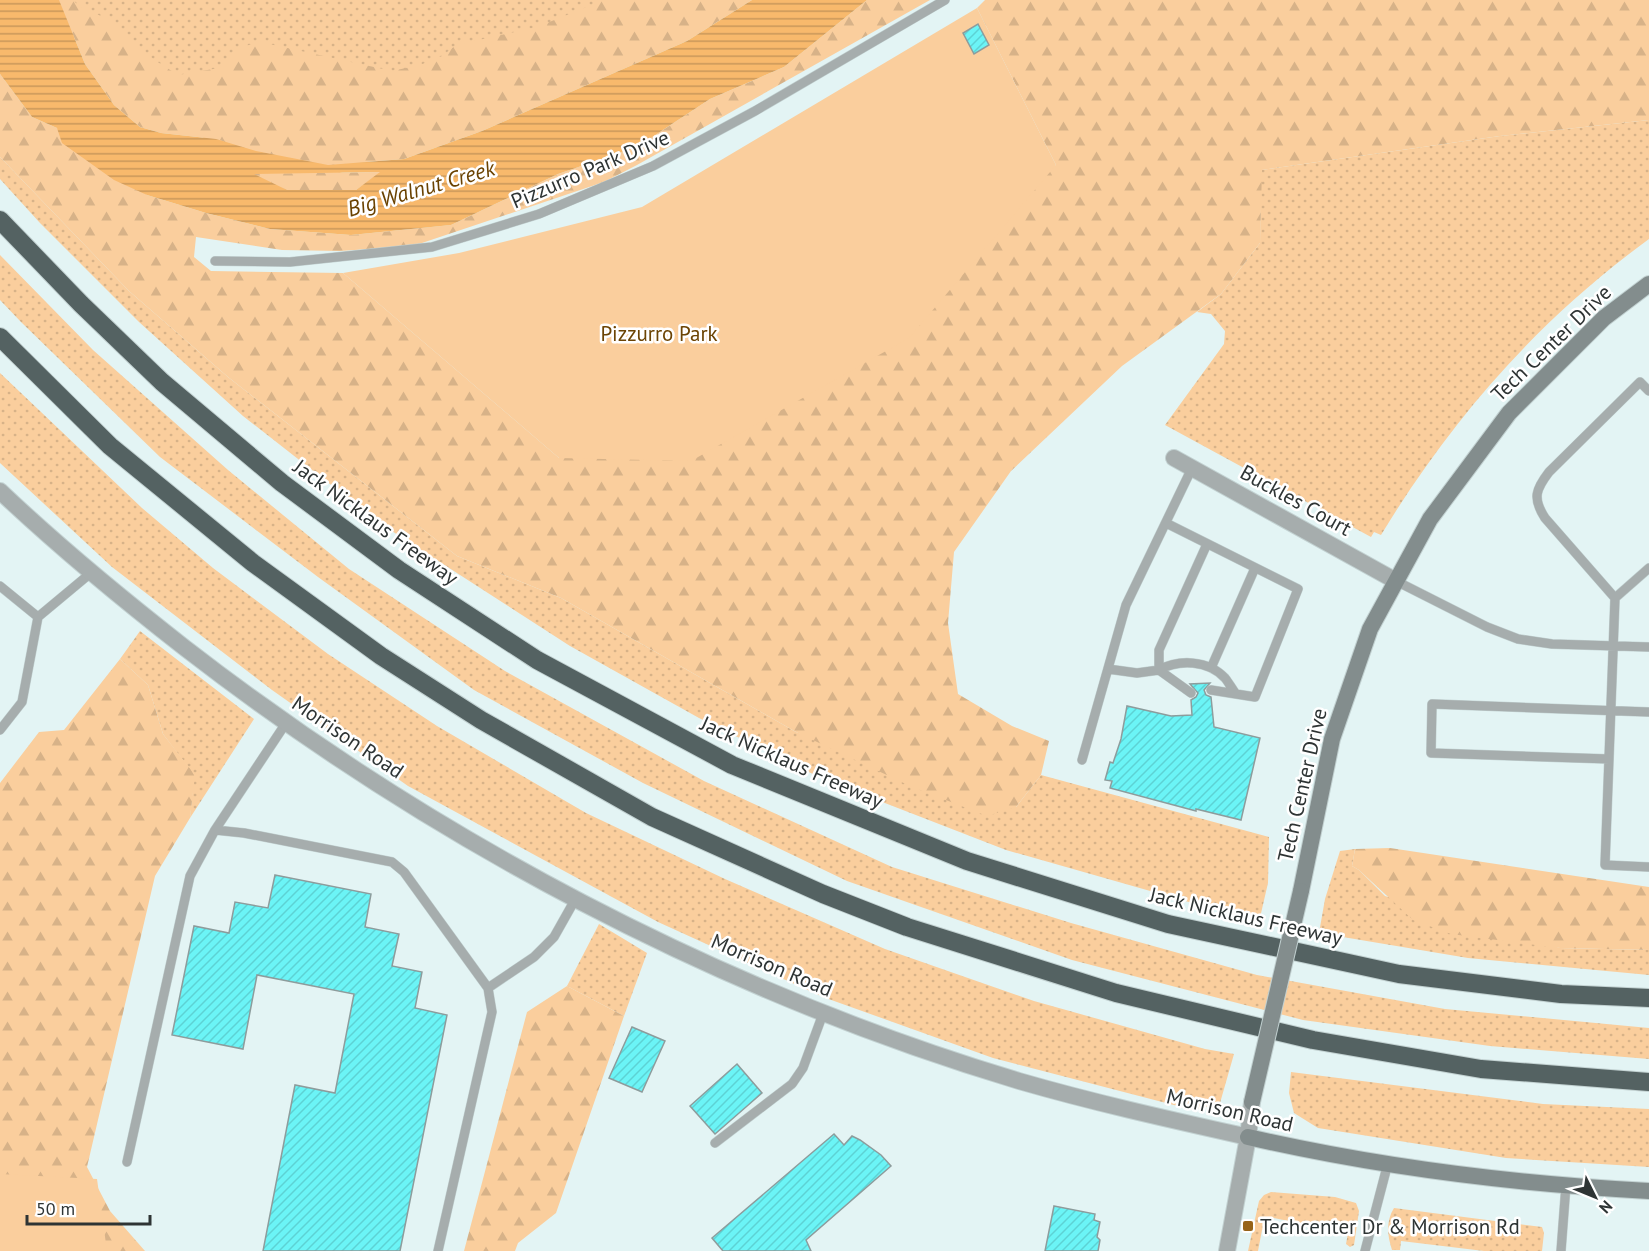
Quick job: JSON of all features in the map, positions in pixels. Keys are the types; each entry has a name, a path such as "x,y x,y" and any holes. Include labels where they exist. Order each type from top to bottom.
{"highway":[{"name":"Jack Nicklaus Freeway","path":"0,220 81,304 162,381 282,483 345,530 399,570 537,660 732,765 967,861 1168,924 1399,974 1561,994 1649,998"},
{"path":"0,337 110,446 253,562 381,656 482,720 652,817 791,880 907,927 1116,993 1301,1037 1482,1069 1649,1082"}],"main road":[{"name":"Tech Center Drive","path":"1252,1102 1301,891 1332,740 1370,629 1430,519 1509,413 1604,318 1649,284"},
{"name":"Morrison Road","path":"1248,1137 1309,1151 1508,1180 1649,1191"}],"street":[{"name":"Buckles Court","path":"1174,458 1396,581"},
{"name":"Morrison Road","path":"0,491 132,606 250,698 286,723 406,802 512,865 639,931 754,984 893,1038 1016,1080 1098,1103 1248,1137"},
{"name":"Tech Center Drive","path":"1227,1251 1248,1137 1252,1102"}],"lane":[{"name":"Pizzurro Park Drive","path":"215,261 290,262 432,247 539,213 653,166 755,111 945,0"},
{"path":"1649,374 1549,472 1536,494 1540,510 1545,518 1615,598 1605,865 1649,867"},
{"path":"1640,382 1649,391"},
{"path":"1082,760 1126,605 1192,468"},
{"path":"1166,523 1298,589 1255,697 1211,690"},
{"path":"1159,669 1159,650 1207,544"},
{"path":"1211,668 1255,568"},
{"path":"1615,598 1649,568"},
{"path":"0,730 22,702 38,616 92,572"},
{"path":"1396,581 1487,627 1518,639 1552,644 1649,647"},
{"path":"0,586 38,616"},
{"path":"1108,669 1137,674 1159,669 1171,663 1184,662 1211,668 1224,677 1236,694"},
{"path":"1159,669 1191,693"},
{"path":"1609,759 1431,753 1432,704 1649,712"},
{"path":"127,1162 190,876 215,830 286,723"},
{"path":"215,830 244,833 392,862 404,872 488,988 492,1012 438,1251"},
{"path":"488,988 534,957 554,937 576,898"},
{"path":"715,1143 792,1084 803,1068 824,1011"},
{"path":"1365,1251 1388,1163"},
{"path":"1561,1251 1566,1185"}],"green space":[{"path":"26,0 747,0 281,198"},
{"path":"59,0 73,0 79,6 112,21 153,59 178,75 219,68 238,48 260,42 392,71 420,65 442,56 456,45 537,27 604,0 752,0 687,41 482,131 404,159 328,165 256,151 216,139 161,133 140,127 114,105 85,64"},
{"path":"867,0 930,0 604,182 413,246 340,251 282,250 196,237 194,257 211,271 343,273 559,458 1056,165 977,8 985,0 1649,0 1649,120 1500,136 1262,170 1260,243 1221,294 1122,366 1011,471 954,552 948,623 958,694 1012,726 1049,741 1041,775 1016,807 987,816 910,786 796,732 561,598 457,556 228,377 129,291 0,157 0,74 32,117 57,128 147,195 270,229 351,235 451,225 558,174 637,147 710,99 784,67"},
{"name":"Pizzurro Park","path":"977,8 1056,165 909,338 691,461 559,458 343,273 459,253 642,207"},
{"path":"1649,120 1649,239 1570,303 1500,374 1437,451 1381,535 1374,532 1371,537 1165,425 1224,344 1225,331 1211,314 1197,312 1221,294 1260,243 1261,170 1500,136"},
{"path":"0,157 129,291 228,377 457,556 561,598 796,732 1016,807 1041,775 1269,837 1268,883 1259,922 1006,850 823,779 699,718 570,646 381,524 243,416 139,322 40,223 0,179"},
{"path":"382,172 356,190 287,190 252,174"},
{"path":"0,255 93,350 228,470 349,569 505,671 704,781 892,867 1071,923 1257,975 1445,1009 1649,1028 1649,1059 1490,1046 1303,1020 1072,960 847,881 643,783 474,690 318,577 160,457 0,300"},
{"path":"0,373 142,508 213,568 328,654 437,726 586,813 725,879 885,949 1034,1001 1205,1049 1234,1054 1220,1103 1193,1110 993,1058 823,997 658,922 408,786 272,690 112,567 0,463"},
{"path":"140,631 254,719 190,818 194,775 163,734 148,685 120,659"},
{"path":"120,659 148,685 163,734 195,775 190,818 155,876 87,1167 110,1211 145,1251 0,1251 0,783 39,732 64,730"},
{"path":"1390,848 1649,887 1649,950 1560,948 1451,934 1413,920 1352,866 1355,849"},
{"path":"1355,849 1352,866 1385,896 1560,948 1649,950 1649,975 1468,958 1319,933 1325,899 1340,851"},
{"path":"599,924 647,953 624,1016 567,986"},
{"path":"567,986 624,1016 556,1213 518,1243 515,1251 464,1251 527,1012"},
{"path":"1291,1072 1543,1104 1649,1109 1649,1167 1506,1158 1318,1128 1294,1113 1289,1093"},
{"path":"0,1174 97,1179 107,1251 0,1251"},
{"path":"1271,1192 1335,1197 1356,1203 1359,1211 1354,1245 1350,1247 1346,1244 1348,1233 1269,1217 1267,1227 1262,1230 1258,1251 1248,1251 1259,1201"},
{"path":"1394,1208 1542,1227 1544,1233 1542,1251 1484,1251 1401,1241 1400,1250 1392,1250 1388,1228"}],"water":[{"name":"Big Walnut Creek","path":"0,0 59,0 85,64 114,105 140,127 161,133 216,139 256,151 328,165 404,159 482,131 687,41 752,0 867,0 784,67 710,99 637,147 558,174 451,225 351,235 270,229 147,195 114,180 62,143 57,128 32,117 0,74","holes":["380,172 356,190 287,190 254,174"]}],"building":[{"path":"978,24 989,45 974,54 963,33"},
{"path":"1210,683 1204,690 1206,695 1211,697 1214,727 1260,738 1241,820 1196,809 1196,811 1110,788 1112,781 1105,780 1110,762 1113,763 1121,739 1127,706 1171,716 1192,715 1191,700 1198,693 1190,684"},
{"path":"275,875 371,894 365,927 399,934 392,966 422,972 415,1008 447,1015 400,1251 263,1251 295,1085 335,1093 354,994 257,975 243,1049 172,1035 194,926 229,933 235,902 268,908"},
{"path":"632,1027 665,1041 642,1092 609,1078"},
{"path":"737,1064 762,1093 715,1134 690,1106"},
{"path":"834,1134 844,1145 852,1136 860,1140 881,1155 891,1166 806,1240 811,1251 723,1251 712,1238"},
{"path":"1054,1206 1095,1214 1094,1220 1100,1222 1097,1237 1100,1240 1098,1251 1045,1251"}],"place":[{"name":"Techcenter Dr & Morrison Rd","path":"1248,1226"}]}
